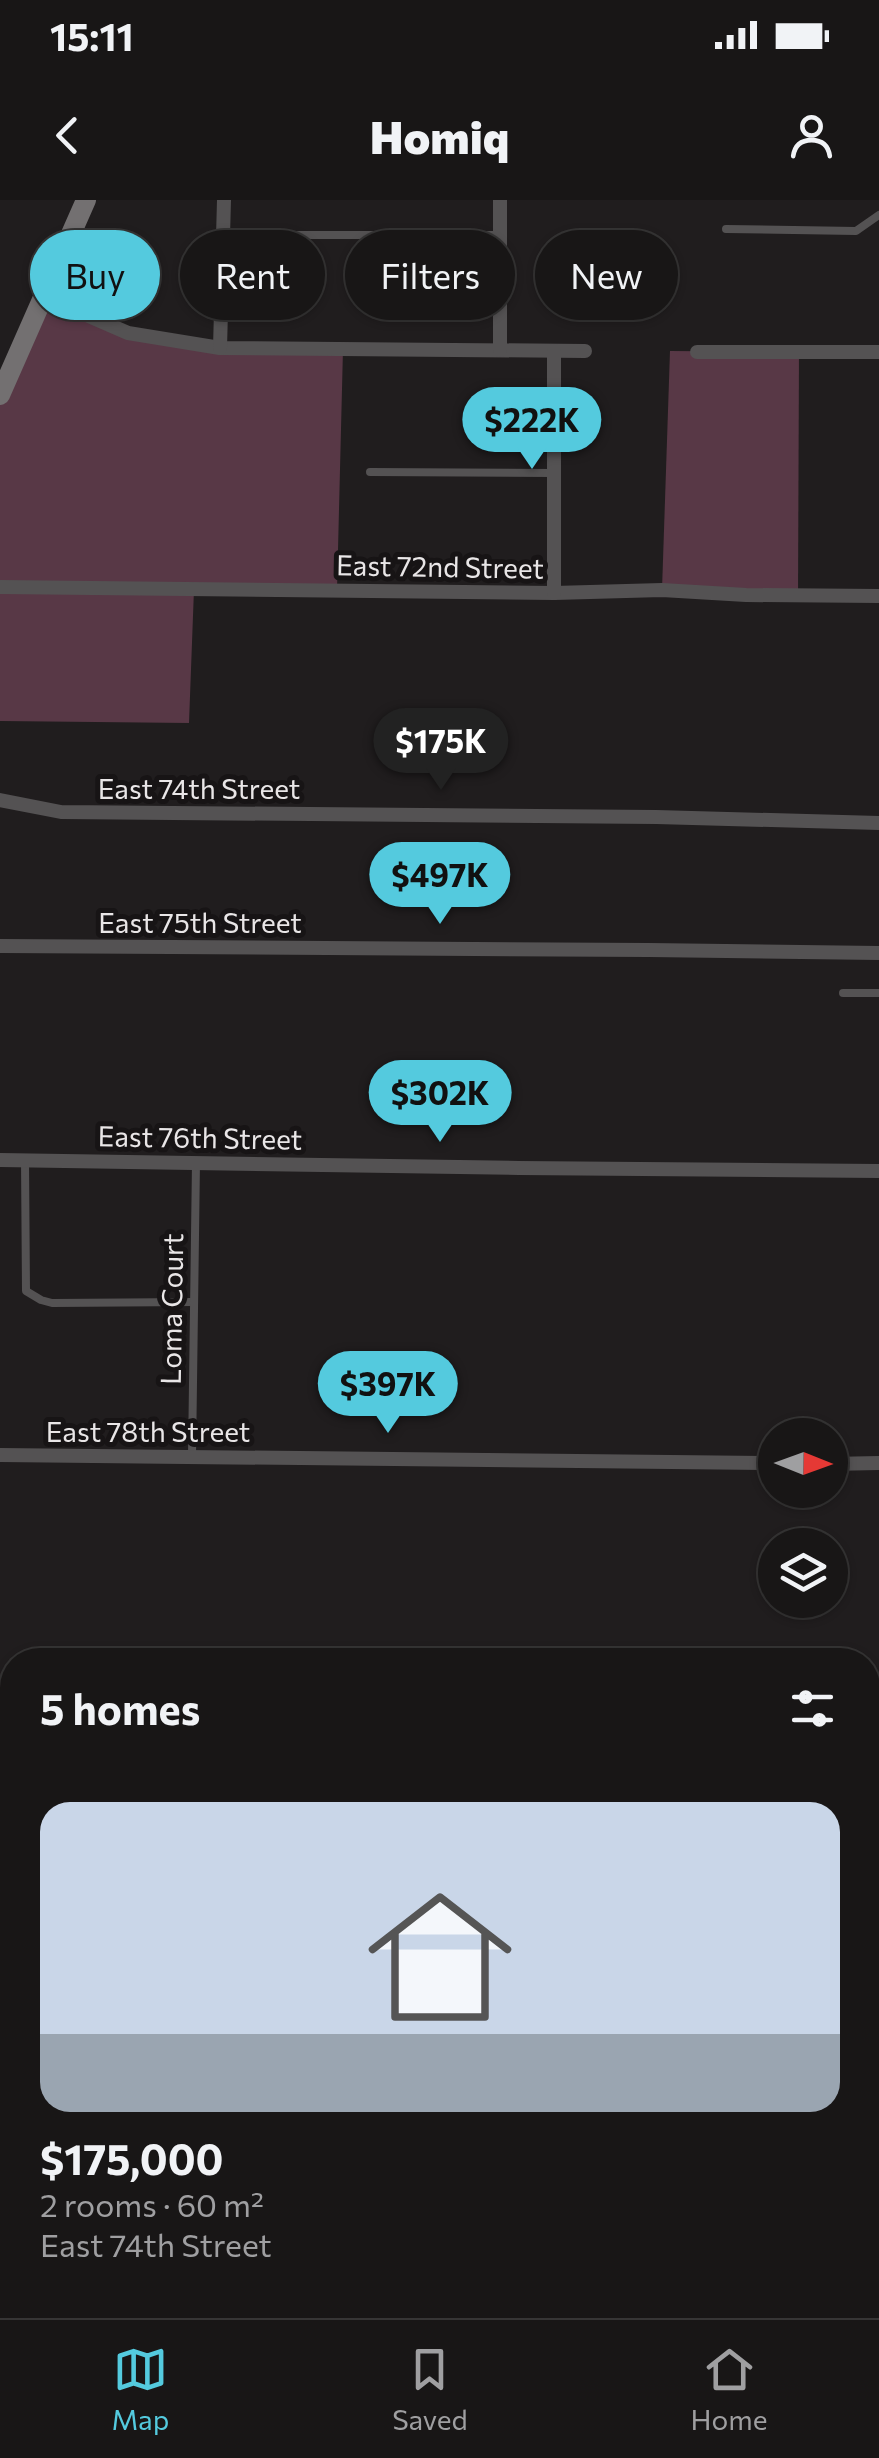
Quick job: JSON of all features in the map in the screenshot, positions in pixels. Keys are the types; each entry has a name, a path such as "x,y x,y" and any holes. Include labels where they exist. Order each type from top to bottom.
{"street":[{"path":"73,230 86,200"},
{"path":"223,230 224,200"},
{"path":"500,200 500,230"},
{"path":"0,396 33,320"},
{"path":"98,320 128,333 220,348 585,351"},
{"path":"220,348 221,320"},
{"path":"500,320 500,350"},
{"path":"554,351 554,592"},
{"path":"697,352 879,352"},
{"name":"East 72nd Street","path":"0,587 662,590 879,596"},
{"name":"East 74th Street","path":"0,800 61,812 636,816 879,823"},
{"name":"East 75th Street","path":"0,946 879,953"},
{"name":"East 76th Street","path":"0,1160 879,1171"},
{"name":"East 78th Street","path":"0,1455 758,1463"},
{"path":"848,1464 879,1463"}],"lane":[{"path":"726,229 856,230 879,215"},
{"path":"370,472 554,472"},
{"path":"843,993 879,994"},
{"path":"26,1160 26,1292 52,1302 194,1302"},
{"name":"Loma Court","path":"192,1456 196,1162"}],"shaded area":[{"path":"33,320 98,320 128,333 173,341 343,349 337,590 194,589 189,723 0,721 0,395"},
{"path":"670,351 799,352 798,596 662,590"}]}
